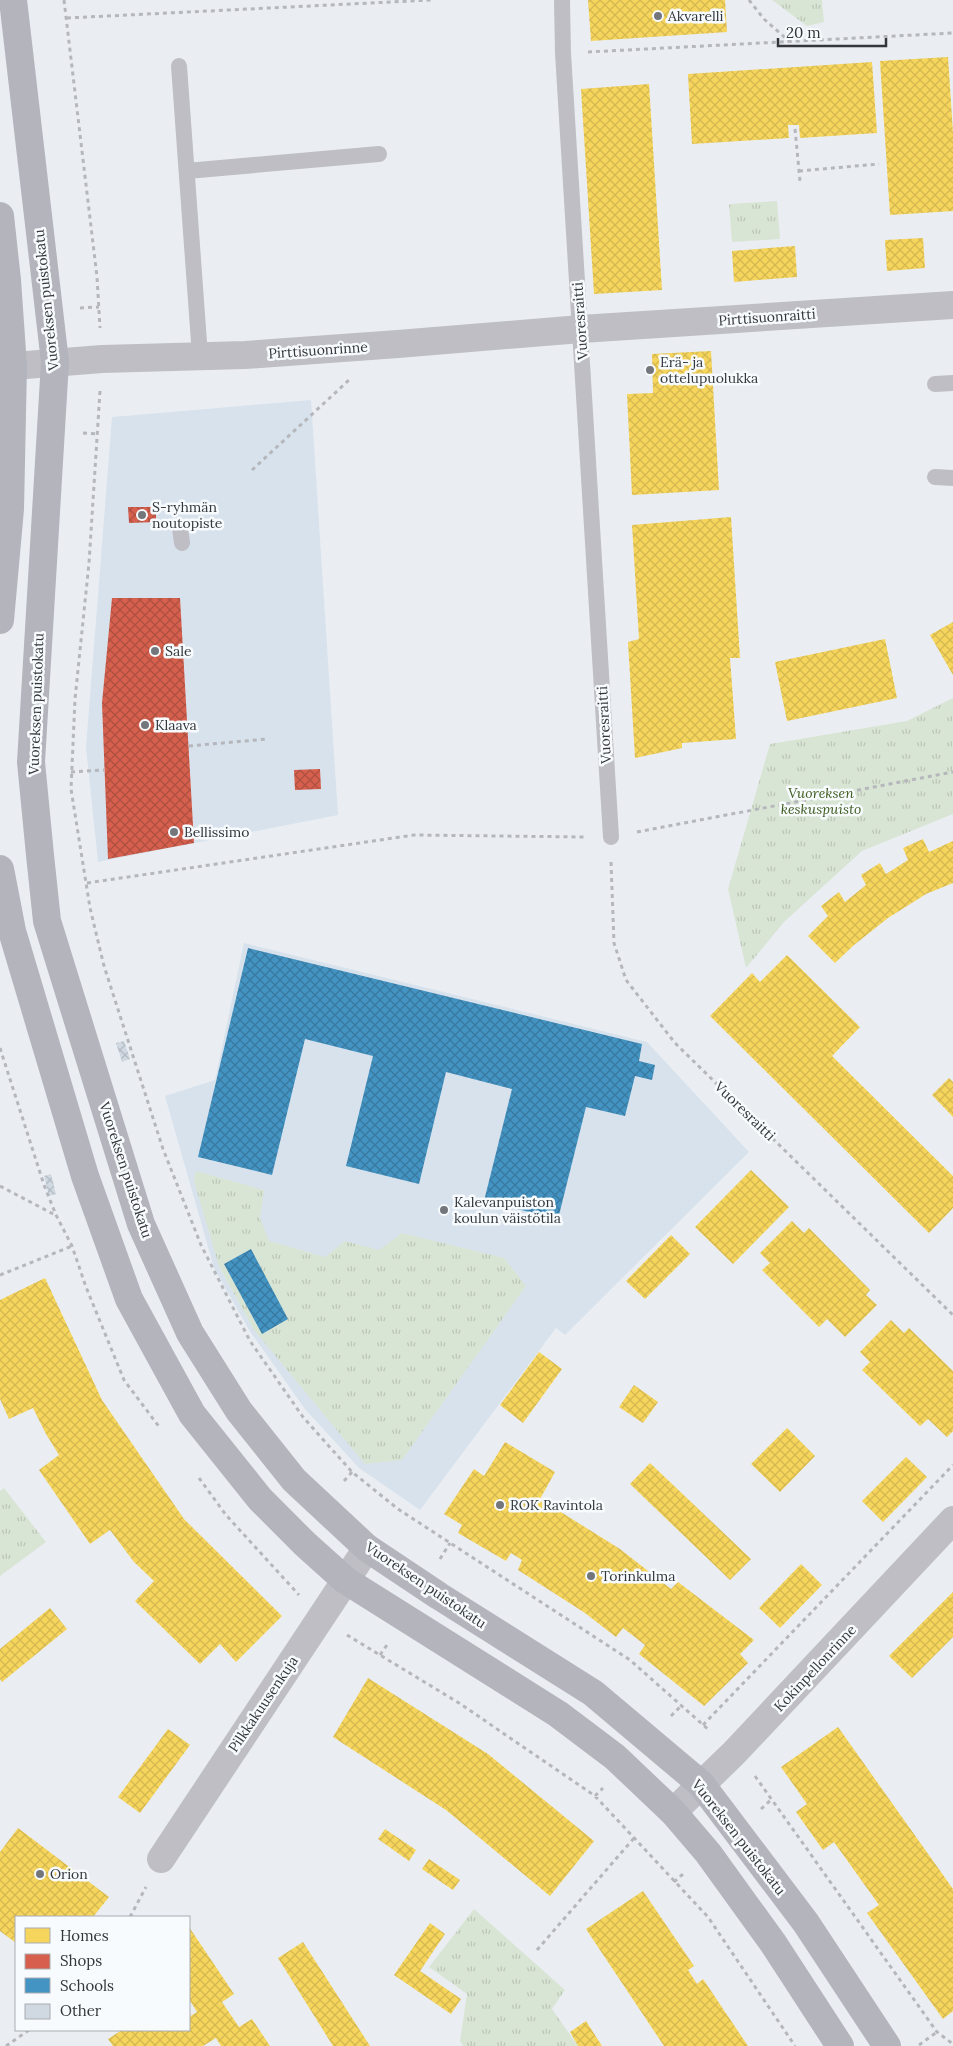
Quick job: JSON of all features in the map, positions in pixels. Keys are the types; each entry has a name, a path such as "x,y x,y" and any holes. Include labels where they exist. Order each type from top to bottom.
{"main road":[{"name":"Vuoreksen puistokatu","path":"13,0 55,362 31,762 46,921 142,1224 190,1333 239,1411 294,1480 367,1548 439,1596 593,1693 701,1784 806,1923 887,2046"},
{"path":"0,216 7,280 6,367 10,508 0,620"},
{"path":"0,869 6,933 84,1176 129,1298 192,1414 260,1499 345,1580 558,1714 615,1757 673,1812 708,1853 773,1943 840,2046"},
{"path":"6,933 46,921"}],"street":[{"name":"Pirttisuonraitti","path":"581,328 953,304"},
{"name":"Pirttisuonrinne","path":"6,367 102,359 200,356 398,344 581,328"},
{"name":"Kokinpellonrinne","path":"673,1812 734,1753 953,1520"},
{"name":"Pilkkakuusenkuja","path":"160,1859 367,1548"}],"lane":[{"name":"Vuoresraitti","path":"562,0 563,54 611,837"},
{"path":"179,66 200,356"},
{"path":"186,171 380,154"},
{"path":"935,384 953,383"},
{"path":"935,477 953,478"}],"path":[{"path":"64,0 97,277 102,359 89,562 75,700 70,789 90,908 106,975 163,1149 201,1245 250,1341 303,1417 352,1472 398,1509 630,1660 734,1753 761,1783 937,2032 953,2044"},
{"path":"67,18 431,0"},
{"path":"749,0 764,19 790,42"},
{"path":"563,54 953,33"},
{"path":"796,129 800,181"},
{"path":"799,171 879,164"},
{"path":"252,470 322,403"},
{"path":"189,746 266,739"},
{"path":"71,772 104,770"},
{"path":"86,883 414,835 611,837 953,772"},
{"name":"Vuoresraitti","path":"611,837 614,943 626,980 675,1042 953,1315"},
{"path":"0,1186 56,1215"},
{"path":"0,1275 72,1246"},
{"path":"702,1725 953,1465"},
{"path":"537,1950 634,1838"},
{"path":"6,2046 28,2031"},
{"path":"918,2046 937,2032"}],"shaded area":[{"path":"311,400 338,815 98,862 86,747 112,417"},
{"name":"Kalevanpuiston koulun väistötila","path":"244,943 647,1042 749,1152 565,1335 556,1328 420,1510 359,1468 305,1409 249,1330 214,1268 165,1096 215,1080"}],"green space":[{"path":"772,0 822,0 824,22 807,26"},
{"path":"777,201 780,239 732,242 729,204"},
{"name":"Vuoreksen keskuspuisto","path":"953,698 953,814 862,851 784,922 746,968 728,889 770,744 907,721"},
{"path":"196,1171 264,1190 260,1218 269,1241 325,1257 345,1241 379,1250 402,1233 504,1258 526,1286 402,1460 365,1464 254,1330 219,1266 194,1181"},
{"path":"4,1488 46,1542 0,1576 0,1491"},
{"path":"474,1909 565,1990 552,2009 578,2046 463,2046 460,2041 467,1994 429,1967"}],"building: Homes":[{"name":"Akvarelli","path":"588,0 725,0 727,32 591,41"},
{"path":"948,57 953,133 953,211 890,215 880,61"},
{"path":"872,62 877,133 800,138 799,125 788,125 789,138 692,144 688,74"},
{"path":"649,84 662,290 594,294 581,89"},
{"path":"923,238 925,268 887,271 885,240"},
{"path":"795,246 797,277 734,282 732,251"},
{"path":"711,351 719,490 632,495 627,394 653,393 652,354"},
{"path":"731,517 740,658 730,658 736,739 682,743 682,748 635,758 628,642 639,639 632,525"},
{"path":"953,622 953,675 930,635"},
{"path":"885,639 897,698 787,721 775,662"},
{"path":"923,839 929,852 953,841 953,883 926,894 888,918 835,963 808,936 828,916 821,906 839,892 845,902 866,885 861,875 880,863 886,874 908,860 903,848"},
{"path":"787,955 860,1027 832,1056 953,1176 953,1208 929,1233 710,1016 752,973 760,982"},
{"path":"949,1078 953,1082 953,1117 932,1095"},
{"path":"751,1170 789,1207 733,1264 695,1227"},
{"path":"792,1221 804,1233 809,1228 870,1290 866,1295 877,1305 845,1337 827,1319 819,1327 762,1270 770,1263 760,1253"},
{"path":"671,1235 690,1254 645,1299 626,1281"},
{"path":"45,1278 102,1400 184,1519 282,1616 236,1662 220,1644 200,1664 135,1601 154,1581 134,1562 110,1530 90,1544 39,1470 59,1455 33,1408 9,1419 0,1399 0,1300"},
{"path":"891,1320 904,1333 909,1328 953,1371 953,1431 947,1437 928,1419 920,1426 862,1370 870,1362 860,1352"},
{"path":"539,1352 562,1369 523,1423 500,1405"},
{"path":"634,1385 658,1402 643,1423 619,1407"},
{"path":"787,1428 815,1456 780,1492 751,1464"},
{"name":"Torinkulma","path":"505,1442 555,1472 540,1499 620,1549 671,1589 678,1582 754,1640 740,1654 748,1663 704,1706 639,1654 645,1645 623,1628 616,1637 585,1613 518,1570 522,1560 511,1553 506,1561 458,1533 462,1525 444,1514 474,1469 484,1476"},
{"path":"906,1457 927,1477 883,1522 862,1501"},
{"path":"650,1463 751,1559 730,1580 630,1484"},
{"path":"801,1564 822,1585 780,1628 759,1608"},
{"path":"953,1592 953,1637 912,1678 889,1656"},
{"path":"50,1608 67,1629 2,1682 0,1679 0,1649"},
{"path":"368,1678 488,1754 594,1841 550,1896 446,1810 333,1737"},
{"path":"838,1727 953,1889 953,2011 943,2019 867,1913 879,1905 834,1842 823,1850 796,1812 807,1804 781,1767"},
{"path":"168,1729 190,1745 140,1813 118,1797"},
{"name":"Orion","path":"18,1828 109,1897 94,1916 15,1916 15,1942 0,1931 0,1852"},
{"path":"385,1829 416,1850 409,1861 378,1839"},
{"path":"429,1859 460,1880 453,1890 422,1869"},
{"path":"643,1891 694,1966 688,1970 697,1984 703,1979 748,2046 664,2046 586,1929"},
{"path":"430,1923 445,1934 420,1971 461,1999 451,2014 394,1975"},
{"path":"190,1928 234,1994 222,2002 239,2027 252,2019 270,2046 221,2046 216,2038 203,2046 113,2046 108,2039 120,2031 190,2031 190,2016 197,2012 190,2001"},
{"path":"303,1942 370,2046 333,2046 278,1958"},
{"path":"586,2021 602,2046 578,2046 570,2032"}],"building: Shops":[{"name":"S-ryhmän noutopiste","path":"128,507 156,507 156,522 129,523"},
{"name":"Klaava","path":"112,598 180,598 194,843 108,859 102,703"},
{"path":"320,769 321,789 295,790 294,770"}],"building: Schools":[{"path":"248,948 642,1044 639,1061 655,1065 652,1080 635,1076 625,1116 586,1107 558,1219 484,1201 512,1089 446,1072 419,1184 346,1166 373,1056 305,1039 272,1175 198,1157"},
{"path":"251,1249 288,1319 262,1334 224,1264"}],"building: Other":[{"path":"124,1041 130,1059 122,1062 116,1043"},
{"path":"51,1174 56,1194 49,1196 44,1176"}],"place":[{"name":"Akvarelli","path":"658,16"},
{"name":"Erä- ja ottelupuolukka","path":"650,370"},
{"name":"S-ryhmän noutopiste","path":"142,515"},
{"name":"Sale","path":"155,651"},
{"name":"Klaava","path":"145,725"},
{"name":"Bellissimo","path":"174,832"},
{"name":"Kalevanpuiston koulun väistötila","path":"444,1210"},
{"name":"ROK Ravintola","path":"500,1505"},
{"name":"Torinkulma","path":"591,1576"},
{"name":"Orion","path":"40,1874"}]}
